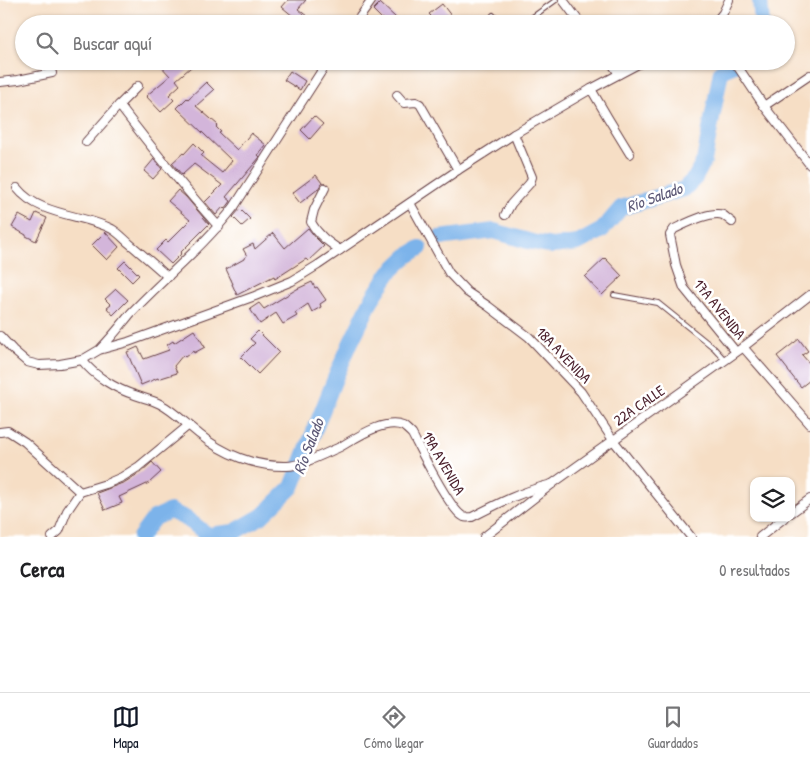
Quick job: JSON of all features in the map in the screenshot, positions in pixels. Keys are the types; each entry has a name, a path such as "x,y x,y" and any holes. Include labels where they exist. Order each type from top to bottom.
{"street":[{"path":"361,15 372,0"},
{"path":"563,0 574,15"},
{"path":"721,15 729,0"},
{"path":"99,350 131,313 219,227 234,208 322,70"},
{"path":"616,70 619,74"},
{"path":"0,336 27,362 39,365 60,364 82,360 99,350 283,285 305,273 514,134 627,70"},
{"path":"740,70 764,106 810,165"},
{"path":"0,82 52,73"},
{"path":"764,106 810,75"},
{"path":"86,142 138,86"},
{"path":"591,89 630,154"},
{"path":"397,95 404,103 416,102 420,104 458,170"},
{"path":"120,105 194,200 219,227"},
{"path":"505,215 511,204 530,183 532,177 514,134"},
{"path":"17,188 22,195 55,211 99,223 114,230 168,277"},
{"path":"325,188 314,210 311,222 323,238 340,250"},
{"name":"18A AVENIDA","path":"410,202 449,273 467,292 529,337 581,392 613,440 691,537"},
{"name":"17A AVENIDA","path":"732,222 723,216 714,214 696,219 674,229 670,235 676,265 684,288 810,424"},
{"name":"22A CALLE","path":"484,537 552,484 740,350 810,295"},
{"path":"114,334 115,341 123,343"},
{"path":"52,537 59,531 67,511 80,492 122,477 138,467 189,425 161,404 116,387 93,371 82,360"},
{"name":"19A AVENIDA","path":"189,425 199,435 222,450 250,462 270,466 290,466 311,460 379,427 393,424 404,426 412,434 448,501 464,517 472,517 533,488 552,484"},
{"path":"0,432 8,431 25,442 80,492"},
{"path":"795,510 810,499"},
{"path":"760,537 779,522"},
{"path":"59,531 65,537"}],"lane":[{"path":"535,15 556,0"},
{"path":"614,295 658,303 714,348 725,360"}],"building":[{"path":"288,0 306,0 298,9 306,15 292,15 282,7"},
{"path":"380,3 393,15 378,15 373,10"},
{"path":"442,4 450,15 430,15"},
{"path":"165,70 188,70 176,80 180,85 169,95 174,100 161,112 146,96 170,76"},
{"path":"290,71 305,81 300,90 284,80"},
{"path":"206,82 214,90 196,106 218,125 216,127 221,132 219,133 237,150 251,133 266,145 258,155 260,157 226,197 231,201 229,204 225,209 223,207 216,215 205,202 222,185 194,164 182,175 172,163 194,143 204,153 201,156 222,173 232,161 177,108"},
{"path":"314,116 323,124 310,139 301,130"},
{"path":"154,159 162,169 153,179 144,171"},
{"path":"316,175 322,183 318,189 300,203 292,193"},
{"path":"178,190 209,224 171,264 156,250 166,240 168,242 190,220 168,201"},
{"path":"240,209 250,219 242,226 233,217"},
{"path":"36,213 47,218 36,241 12,227 19,215 32,222"},
{"path":"308,228 324,246 308,261 306,259 275,279 274,276 237,295 226,269 247,256 243,249 253,244 255,249 273,233 285,248"},
{"path":"105,232 119,247 107,260 92,245"},
{"path":"605,258 622,276 602,295 585,277"},
{"path":"125,261 139,275 132,282 118,268"},
{"path":"312,282 326,300 320,304 321,307 312,312 308,304 295,313 297,316 283,324 276,313 260,324 250,309 259,303 264,309"},
{"path":"116,289 128,300 113,315 107,308 111,305 105,299"},
{"path":"194,330 205,347 194,353 193,351 185,357 183,355 174,366 177,373 141,385 127,352 138,347 144,359 169,350 167,345 173,341 174,343"},
{"path":"258,331 279,352 258,374 241,357 255,343 250,339"},
{"path":"799,339 808,351 802,355 810,364 810,380 801,387 777,356"},
{"path":"152,462 161,472 149,483 119,497 122,503 105,510 97,493 125,482"}],"waterway":[{"name":"Río Salado","path":"760,0 761,15"},
{"name":"Río Salado","path":"439,238 494,231 552,246 578,243 602,230 621,208 684,189 695,178 704,161 721,71 723,70"},
{"name":"Río Salado","path":"140,537 154,518 170,511 187,519 208,535 234,532 262,516 292,487 336,376 372,299 390,272 407,256 420,248"}]}
